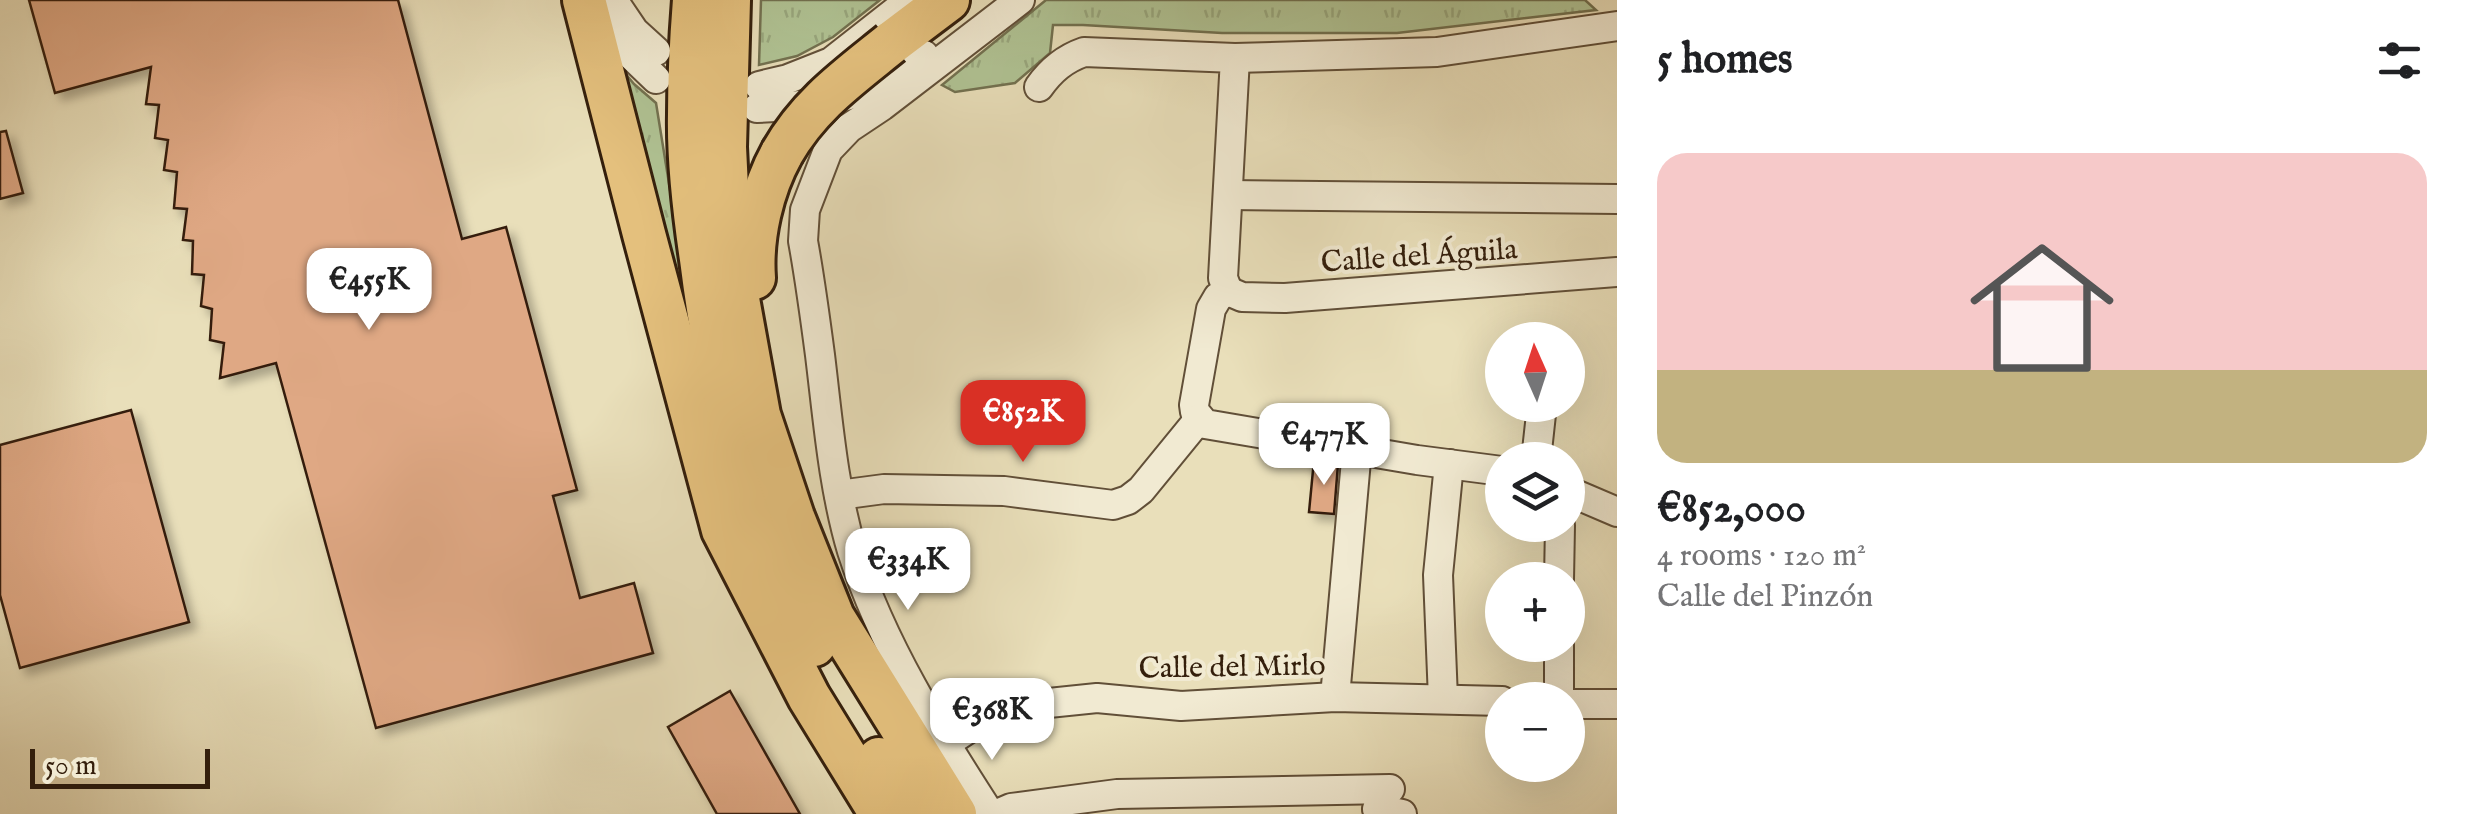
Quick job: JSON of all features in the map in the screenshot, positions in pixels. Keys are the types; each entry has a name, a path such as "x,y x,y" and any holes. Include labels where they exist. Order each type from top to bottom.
{"highway":[{"path":"586,0 723,530 809,697 881,814"},
{"path":"694,0 688,118 695,217 709,322 730,426 759,519 795,606 838,692 914,814"},
{"path":"729,0 725,147 729,230 759,415 793,517 833,617 955,814"},
{"path":"759,415 771,383 759,324 754,268 757,227 782,153 811,110 948,0"}],"street":[{"path":"586,0 607,32 656,65 613,0"},
{"path":"910,0 830,62 788,79 758,97 782,107 860,91 927,53 995,0"},
{"path":"1020,0 849,128 828,150 805,210 803,242 838,495 852,552 874,608 944,744 993,814 1011,808 1117,794 1390,804"},
{"path":"1039,87 1068,57 1084,52 1236,58 1438,52 1617,26"},
{"path":"1236,58 1223,278 1228,291 1211,308 1194,405 1199,419 1212,427 1485,469"},
{"path":"1228,196 1617,200"},
{"name":"Calle del Águila","path":"1228,291 1242,297 1284,298 1617,272"},
{"path":"838,495 884,489 1004,491 1113,504 1128,500 1141,490 1199,419"},
{"path":"1334,698 1358,449"},
{"path":"1443,699 1438,575 1449,464"},
{"path":"1585,498 1617,512"},
{"name":"Calle del Mirlo","path":"944,744 1000,708 1097,698 1180,706 1334,698 1485,701"},
{"path":"1585,704 1617,704"}],"green space":[{"path":"761,0 880,0 833,37 797,56 759,65"},
{"path":"1046,0 1585,0 1596,10 1397,33 1222,33 1053,25 1050,53 1015,83 955,92 942,85"},
{"path":"615,61 656,103 698,363"}],"building":[{"path":"29,0 398,0 462,239 506,227 577,490 553,496 580,598 634,583 653,653 376,728 276,363 220,378 224,343 210,340 212,309 201,306 204,275 192,274 193,241 183,240 187,209 174,208 177,172 164,170 168,140 155,138 159,105 146,104 151,67 55,93"},
{"path":"6,131 23,193 0,199 0,132"},
{"path":"131,410 189,622 20,668 0,595 0,445"},
{"path":"1314,460 1338,464 1334,514 1309,512"},
{"path":"730,691 800,814 717,814 668,727"}]}
